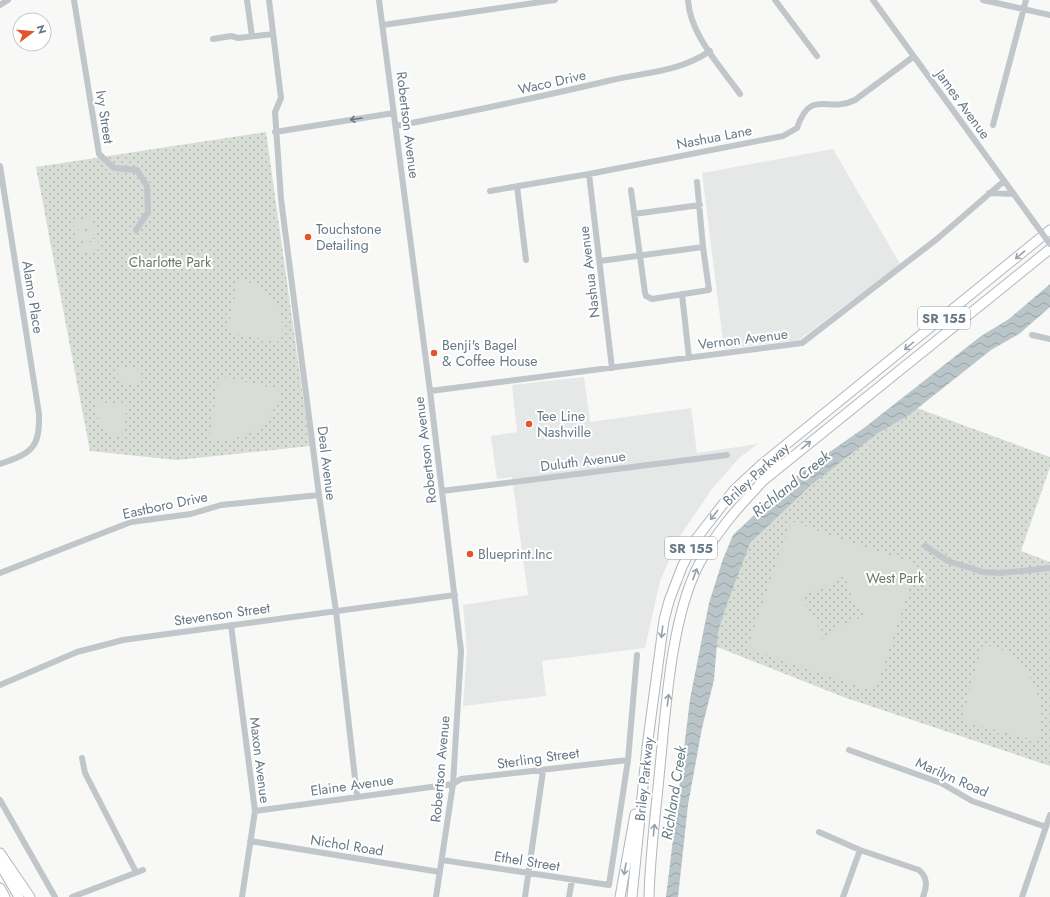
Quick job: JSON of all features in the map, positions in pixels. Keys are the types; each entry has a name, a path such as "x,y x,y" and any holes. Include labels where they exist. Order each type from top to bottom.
{"highway":[{"name":"Briley Parkway","path":"632,897 647,747 664,620 682,567 696,539 734,490 762,464 1050,230"},
{"name":"Briley Parkway","path":"649,897 650,868 662,742 676,634 686,597 698,567 713,541 739,506 764,480 1050,249"},
{"path":"620,897 647,747"},
{"path":"0,853 30,897"},
{"path":"0,864 19,897"},
{"path":"646,897 650,868"},
{"path":"0,888 5,897"}],"street":[{"path":"0,6 8,0"},
{"name":"Ivy Street","path":"74,0 99,154 114,168 137,170 147,186 148,212 136,230"},
{"path":"247,0 252,36"},
{"name":"Deal Avenue","path":"268,0 281,98 274,112 281,199 319,495 336,612 357,796"},
{"name":"Robertson Avenue","path":"379,0 430,391 461,651 453,784 436,897"},
{"path":"383,25 555,0"},
{"path":"688,0 699,36 740,94"},
{"path":"775,0 817,56"},
{"name":"James Avenue","path":"873,0 1050,244"},
{"path":"984,0 1050,15"},
{"path":"993,125 1026,0"},
{"path":"213,39 231,36 238,38 273,34"},
{"name":"Waco Drive","path":"396,126 488,109 623,78 677,68 697,60 710,52"},
{"name":"Nashua Lane","path":"490,191 589,174 783,136 797,128 802,114 809,107 818,104 845,105 855,100 913,57"},
{"path":"275,132 394,113"},
{"name":"Alamo Place","path":"0,166 39,414 40,433 32,447 21,456 0,464"},
{"name":"Nashua Avenue","path":"589,174 612,368"},
{"name":"Vernon Avenue","path":"430,391 802,343 937,239 1004,181"},
{"path":"631,190 646,296 652,299 709,290 697,182"},
{"path":"517,186 526,260"},
{"path":"989,194 1014,194"},
{"path":"634,214 700,205"},
{"path":"600,261 704,247"},
{"path":"682,294 689,358"},
{"path":"1032,335 1050,339"},
{"name":"Duluth Avenue","path":"442,490 727,455"},
{"name":"Eastboro Drive","path":"0,573 130,522 191,514 226,504 319,495"},
{"path":"926,546 948,561 978,571 1001,572 1050,568"},
{"name":"Stevenson Street","path":"0,685 77,652 123,640 455,595"},
{"name":"Maxon Avenue","path":"231,625 255,811 242,897"},
{"path":"628,760 637,655"},
{"name":"Marilyn Road","path":"849,750 941,783 972,801 1046,827"},
{"path":"82,758 85,773 136,872"},
{"name":"Sterling Street","path":"453,784 461,779 628,760"},
{"name":"Ethel Street","path":"442,860 609,885 628,760"},
{"path":"525,897 543,770"},
{"name":"Elaine Avenue","path":"255,811 453,784"},
{"path":"0,800 55,897"},
{"path":"1022,897 1050,815"},
{"path":"819,832 860,850 919,870 926,875 927,885 923,897"},
{"name":"Nichol Road","path":"250,841 440,872"},
{"path":"843,897 860,850"},
{"path":"72,897 143,870"},
{"path":"569,897 572,880"}],"shaded area":[{"path":"833,149 900,264 799,340 724,349 702,173"},
{"path":"584,377 590,422 691,408 697,453 758,444 739,458 712,489 680,536 660,581 645,648 542,661 546,696 463,706 467,651 463,605 528,595 512,477 497,479 491,436 517,432 512,385"}],"green space":[{"name":"Charlotte Park","path":"266,132 310,446 177,460 90,451 36,167"},
{"path":"92,217 94,226 75,231 73,222"},
{"path":"95,229 97,237 78,242 76,234"},
{"path":"98,240 100,249 81,254 79,245"},
{"path":"238,280 259,286 273,299 280,312 282,320 282,335 280,342 231,333 228,330"},
{"path":"119,366 141,370 138,385 117,381"},
{"path":"223,377 282,390 271,414 256,430 235,439 209,439 219,379"},
{"path":"96,401 127,406 122,436 110,434 102,427 96,410"},
{"name":"West Park","path":"914,407 1050,457 1050,467 1021,551 1050,562 1050,766 846,698 712,645 750,537 802,485"},
{"path":"795,522 854,544 915,563 917,567 876,687 871,690 750,649 749,643 791,523","holes":["844,575 852,597 865,617 842,625 823,640 817,623 800,596 830,585"]},
{"path":"983,645 999,648 1022,664 1036,688 1042,717 1038,741 965,722 962,718"}],"water":[{"name":"Richland Creek","path":"1050,284 1050,307 1019,334 991,350 909,415 878,433 811,485 750,543 718,631 714,680 702,728 688,805 678,897 666,897 690,699 709,603 723,559 733,535 786,485 811,465 864,428 981,336 1009,319"}],"place":[{"name":"Touchstone Detailing","path":"308,237"},
{"name":"Benji's Bagel & Coffee House","path":"434,353"},
{"name":"Tee Line Nashville","path":"529,424"},
{"name":"Blueprint.Inc","path":"470,554"}]}
